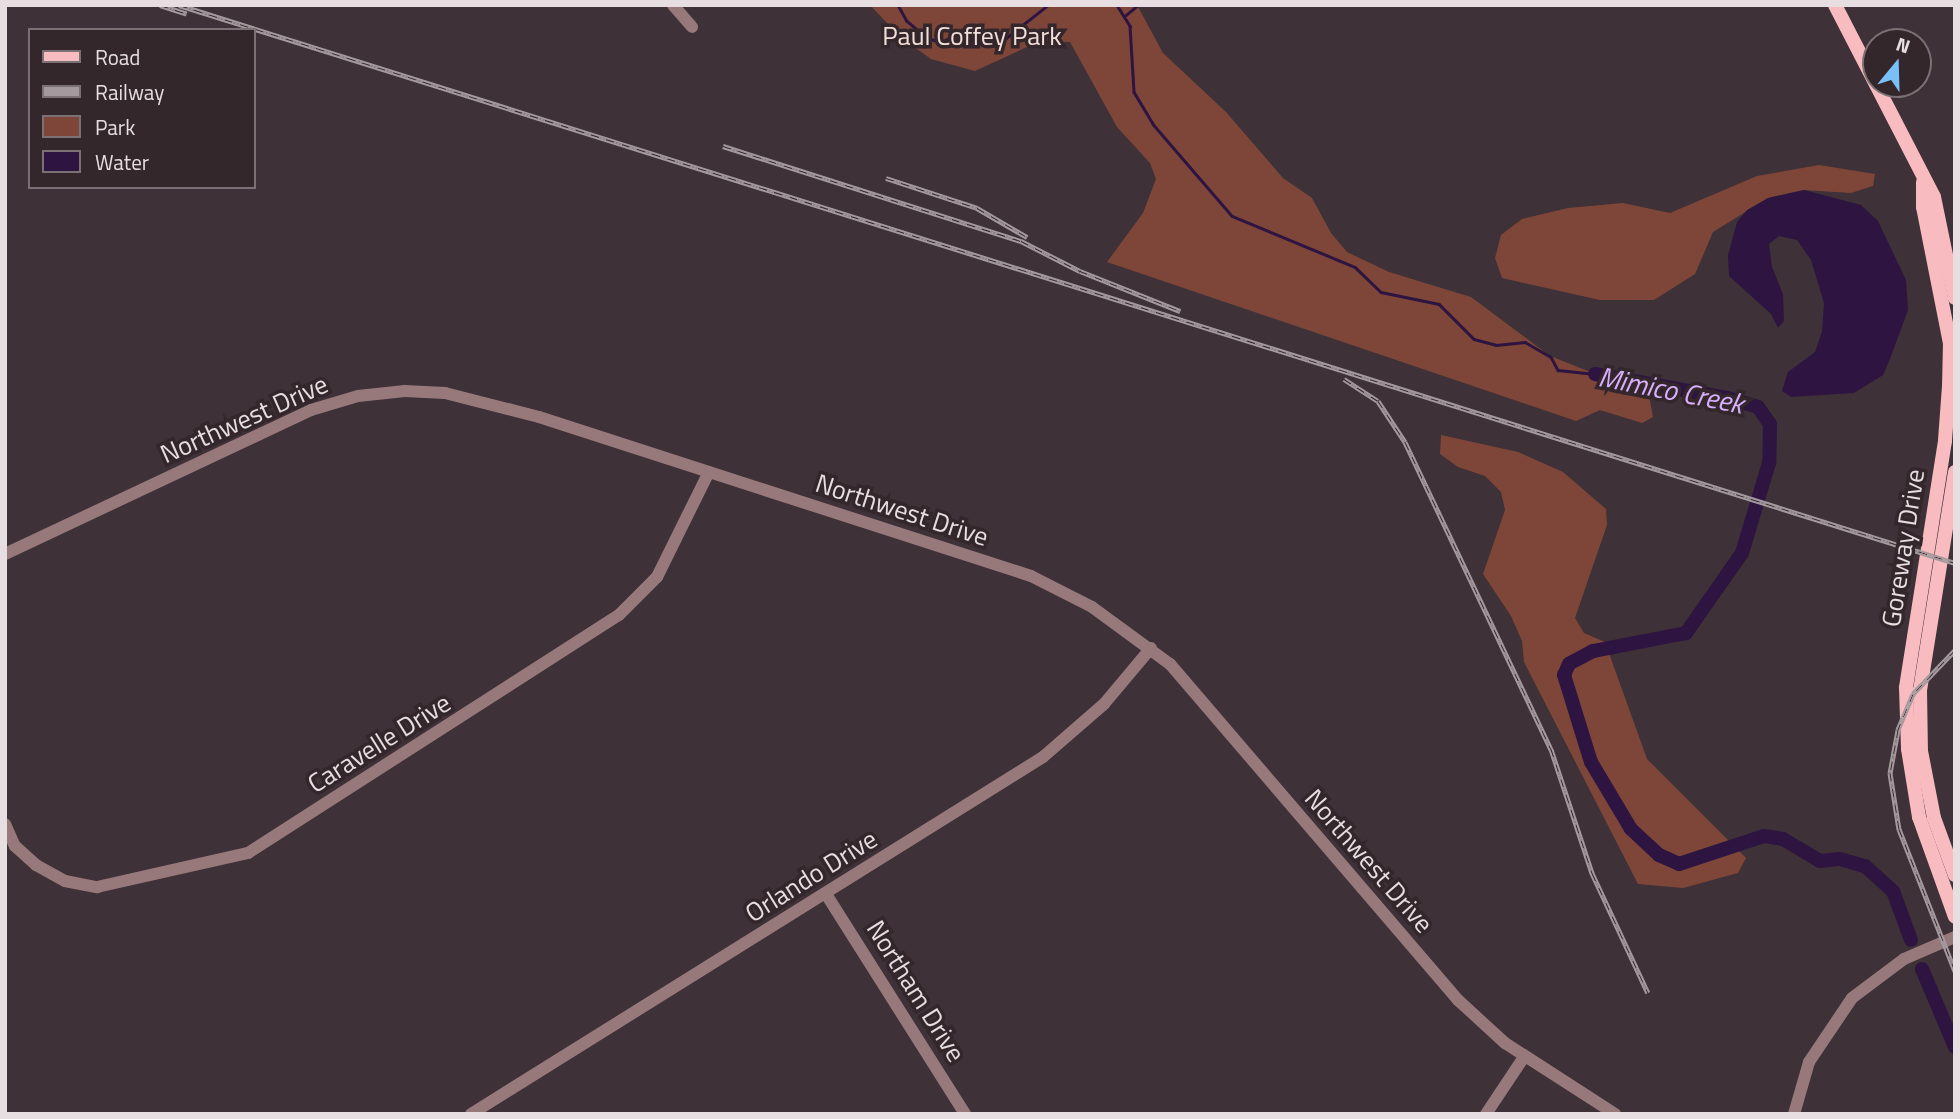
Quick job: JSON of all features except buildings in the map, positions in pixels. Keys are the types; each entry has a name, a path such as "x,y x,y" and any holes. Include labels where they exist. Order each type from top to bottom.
{"main road":[{"name":"Goreway Drive","path":"1835,5 1923,182 1934,197 1955,298"},
{"name":"Goreway Drive","path":"1923,182 1921,197 1952,342 1945,441 1906,688 1908,749 1919,817 1955,917"},
{"name":"Goreway Drive","path":"1955,472 1920,690 1921,751 1934,818 1955,875"}],"street":[{"path":"673,5 692,27"},
{"name":"Northwest Drive","path":"5,554 280,423 340,400 378,394 445,393 483,401 1034,577 1092,607 1151,648 1210,709 1458,1000 1524,1057 1615,1114"},
{"name":"Caravelle Drive","path":"5,824 15,846 36,865 65,881 97,887 247,853 619,615 657,577 709,472"},
{"name":"Orlando Drive","path":"471,1114 1043,757 1110,697 1151,648"},
{"name":"Northam Drive","path":"826,894 965,1114"},
{"path":"1794,1114 1809,1062 1852,998 1904,959 1955,937"},
{"path":"1486,1114 1524,1057"}],"green space":[{"name":"Paul Coffey Park","path":"870,5 1137,5 1163,53 1226,112 1283,178 1312,198 1331,233 1347,252 1389,272 1471,297 1550,356 1649,395 1653,417 1642,423 1600,410 1576,421 1107,262 1143,213 1156,179 1150,163 1117,127 1070,42 1040,41 975,71 931,59 900,37"},
{"path":"1819,165 1875,174 1873,186 1851,193 1804,190 1768,198 1713,232 1695,274 1654,300 1600,300 1502,278 1495,258 1501,235 1522,219 1568,208 1623,203 1670,213 1757,176"},
{"path":"1441,435 1518,452 1563,472 1606,509 1607,525 1575,618 1584,633 1605,642 1647,759 1746,858 1738,873 1683,888 1638,884 1524,662 1522,641 1511,616 1483,574 1505,510 1501,492 1485,476 1458,467 1440,454"}],"water":[{"path":"1804,190 1861,205 1878,221 1906,280 1908,310 1883,375 1854,393 1791,397 1782,391 1788,372 1815,352 1822,332 1824,303 1811,260 1797,240 1779,236 1769,244 1772,267 1783,294 1784,321 1778,328 1771,314 1729,276 1728,255 1737,222 1747,210 1768,198"}],"waterway":[{"name":"Mimico Creek","path":"898,5 907,21 927,38 941,42 956,35 988,45 1006,38 1048,5"},
{"name":"Mimico Creek","path":"1117,5 1130,26 1134,92 1153,124 1232,216 1355,267 1381,292 1439,304 1474,339 1496,345 1525,342 1551,357 1558,370 1595,374"},
{"path":"1126,15 1138,5"},
{"name":"Mimico Creek","path":"1595,374 1727,398 1758,407 1770,424 1769,463 1742,553 1686,633 1593,651 1569,664 1564,675 1591,762 1631,829 1659,855 1679,864 1764,836 1783,839 1820,861 1840,859 1865,866 1893,891 1911,940"},
{"name":"Mimico Creek","path":"1922,969 1955,1047"}],"railway":[{"path":"160,5 187,14"},
{"path":"179,5 252,28"},
{"path":"256,29 1955,563"},
{"path":"723,146 1021,241 1080,271 1180,311"},
{"path":"886,178 977,208 1027,237"},
{"path":"1344,379 1378,401 1405,442 1551,749 1592,873 1648,993"},
{"path":"1955,650 1913,694 1898,730 1890,773 1899,829 1955,971"}]}
